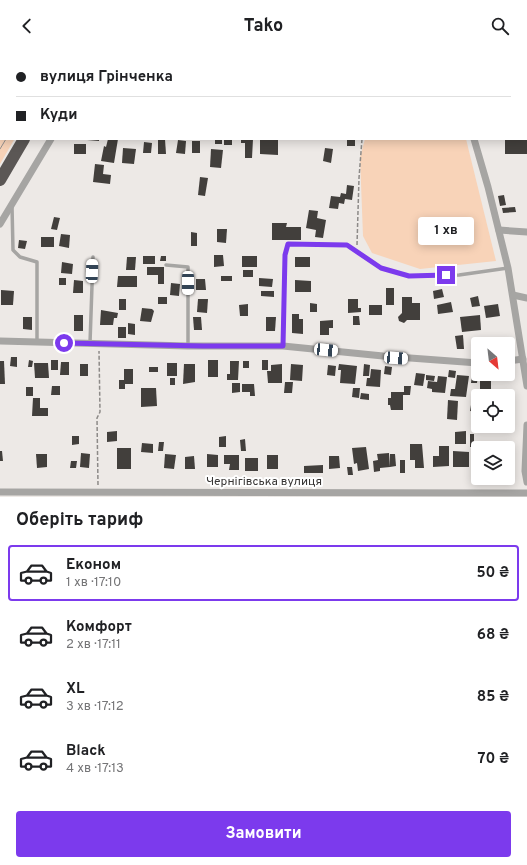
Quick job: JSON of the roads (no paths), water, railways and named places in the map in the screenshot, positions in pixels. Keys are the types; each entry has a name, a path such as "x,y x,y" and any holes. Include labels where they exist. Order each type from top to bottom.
{"highway":[{"path":"0,180 23,140"}],"street":[{"path":"0,224 50,140"},
{"path":"474,140 508,268 527,386"},
{"path":"499,230 527,232"},
{"path":"513,295 527,298"},
{"path":"0,341 188,346 283,346 471,363"},
{"path":"515,360 523,359"},
{"path":"527,425 524,470 527,482"},
{"name":"Чернігівська вулиця","path":"0,492 527,493"}],"lane":[{"path":"12,205 13,250 20,257 37,262 37,343"},
{"path":"283,346 285,255 288,244 347,245 381,268 409,276 459,275 508,268"},
{"path":"90,343 93,257"},
{"path":"166,265 188,267 188,346"}],"tram line":[{"path":"0,149 5,140"}]}
